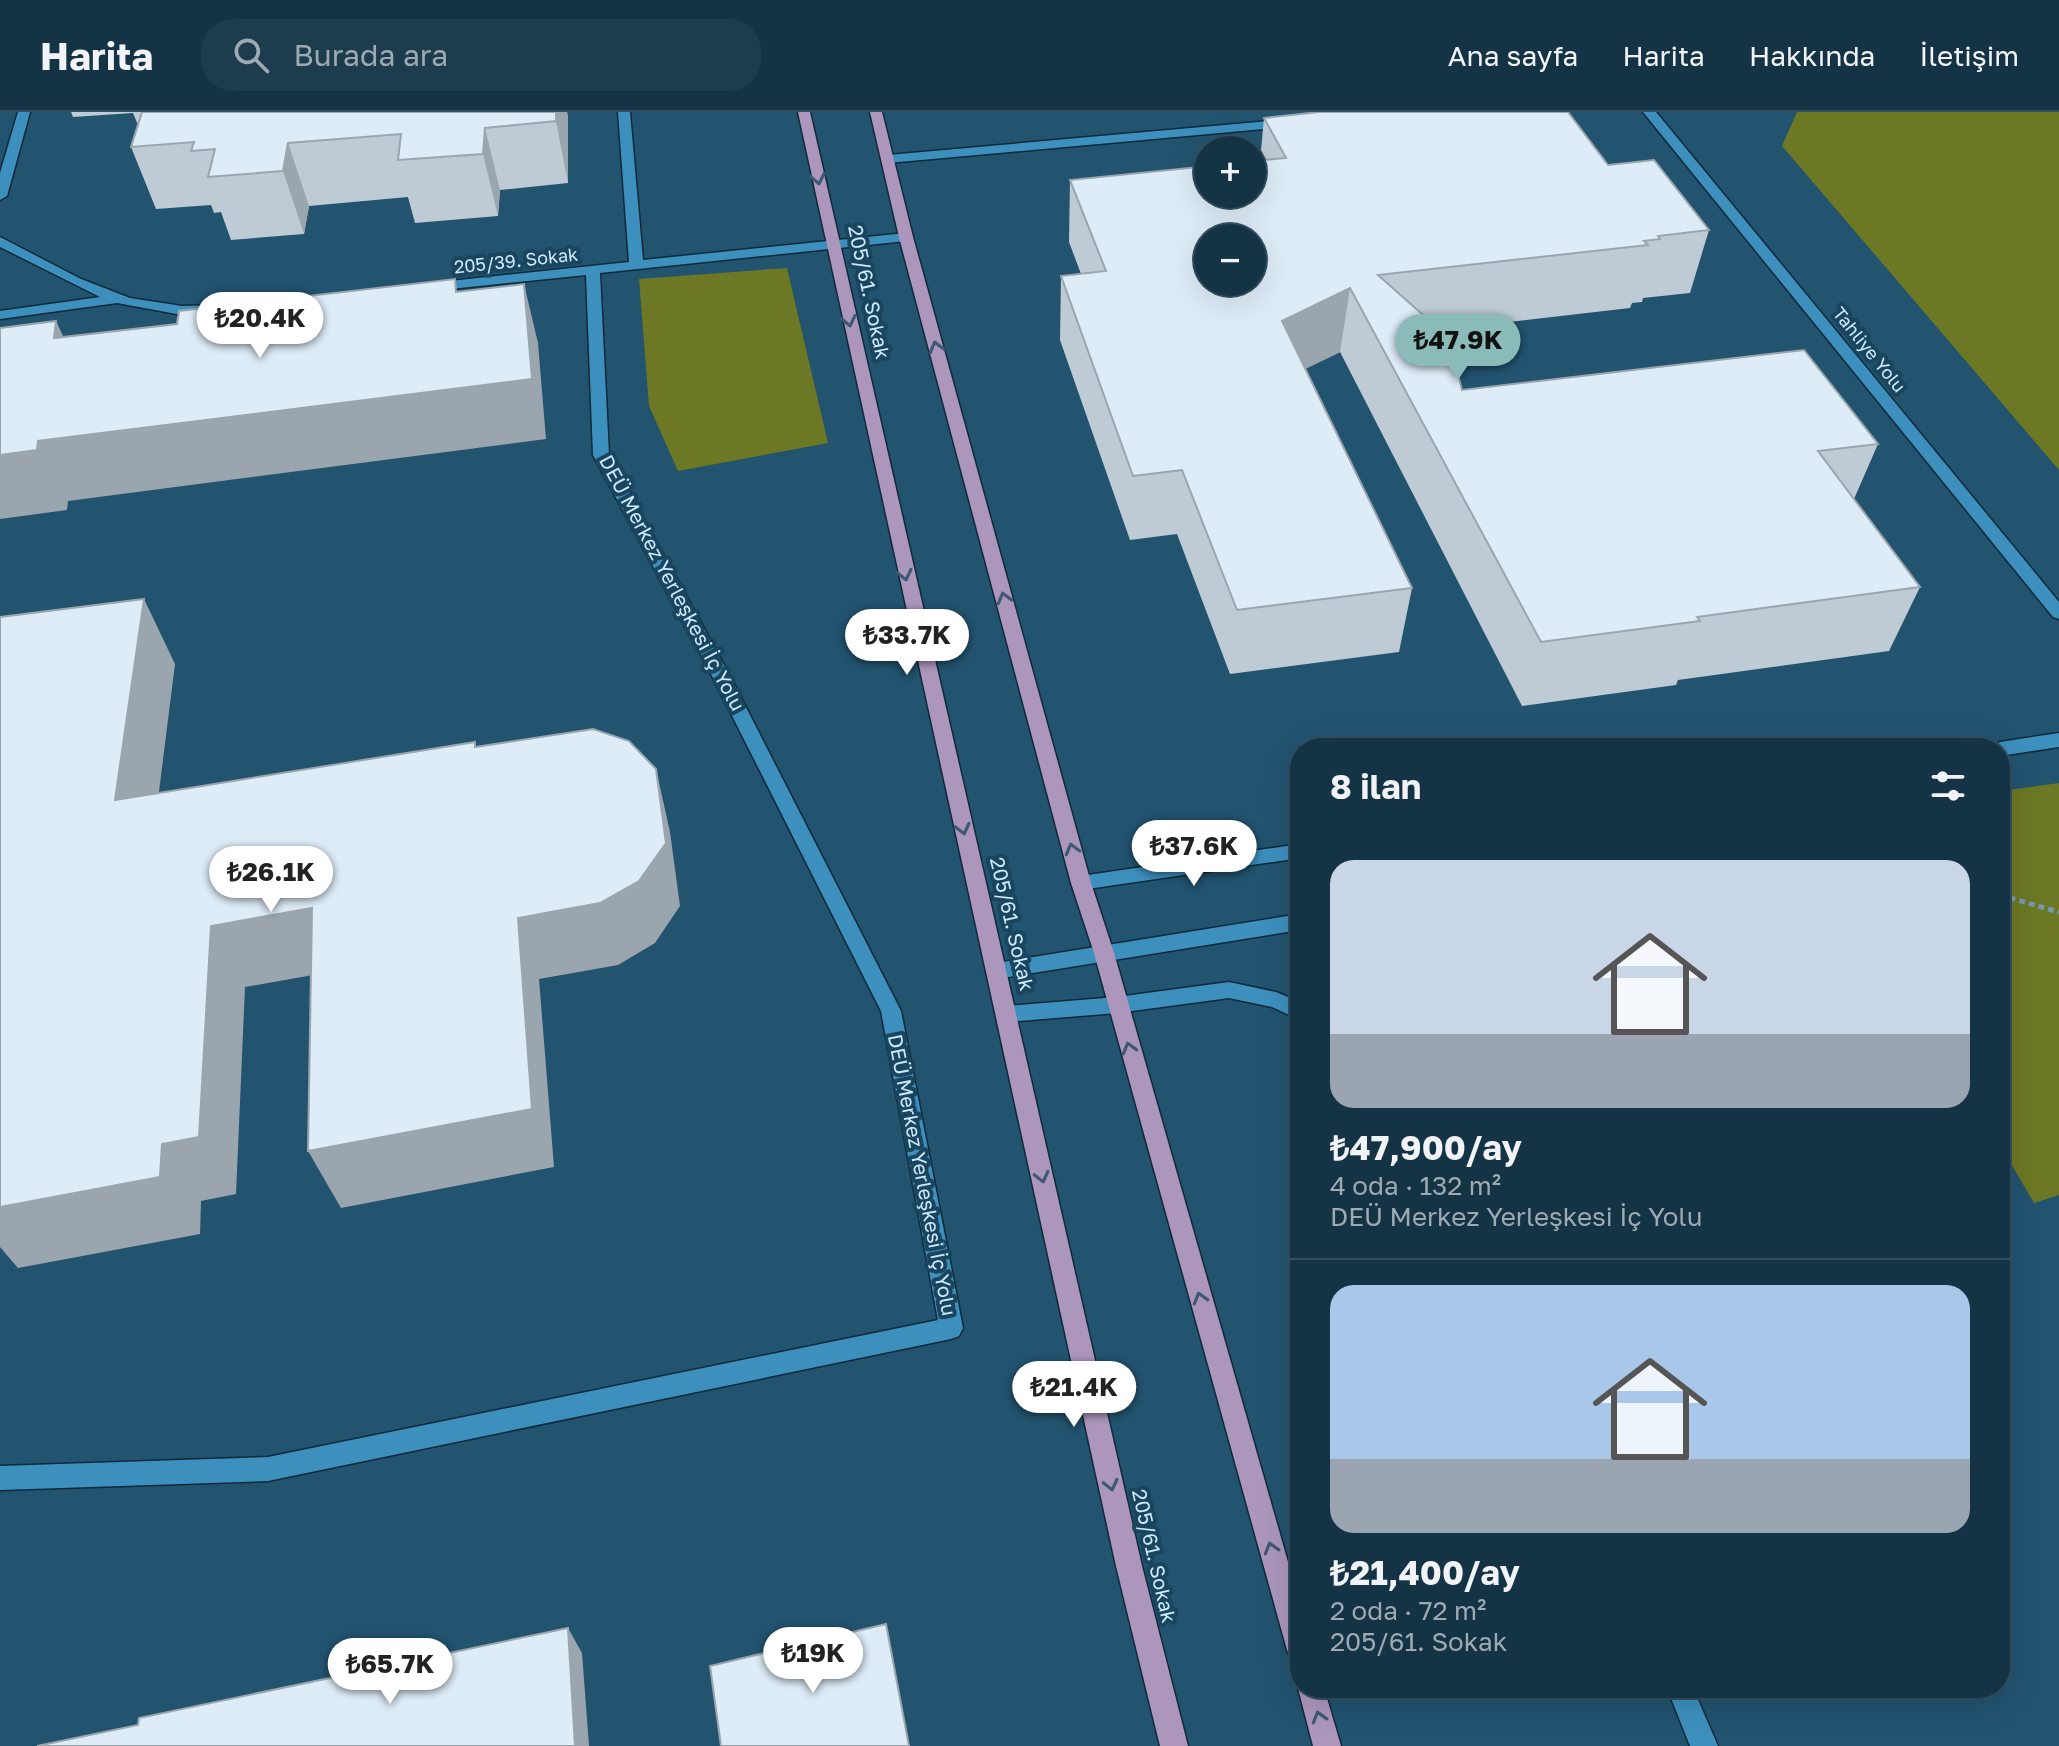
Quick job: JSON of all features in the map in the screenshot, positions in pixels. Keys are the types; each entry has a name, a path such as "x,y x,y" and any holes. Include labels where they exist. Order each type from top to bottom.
{"main road":[{"name":"205/61. Sokak","path":"804,112 1126,1550 1174,1746"},
{"path":"876,112 906,237 1081,883 1104,953 1290,1615"},
{"path":"1314,1698 1327,1746"}],"street":[{"path":"0,196 24,112"},
{"path":"624,112 636,266"},
{"name":"Tahliye Yolu","path":"1649,112 2059,613"},
{"path":"888,159 1303,122"},
{"name":"205/39. Sokak","path":"420,288 906,237"},
{"path":"0,241 112,300"},
{"name":"DEÜ Merkez Yerleşkesi İç Yolu","path":"0,1478 268,1469 951,1328 891,1011 720,674 601,455 593,271"},
{"path":"0,315 112,300 174,310 232,307"},
{"path":"2010,747 2059,740"},
{"path":"1081,883 1290,852"},
{"path":"996,971 1290,924"},
{"path":"1006,1014 1117,1005 1229,990 1276,1000 1290,1007"},
{"path":"1684,1698 1704,1746"}],"path":[{"path":"2010,898 2059,912"}],"shaded area":[{"path":"0,112 2059,112 2059,1746 0,1746"}],"green space":[{"path":"1797,112 2059,112 2059,470 1782,146"},
{"path":"787,268 828,443 678,471 649,406 639,279"},
{"path":"2059,783 2059,1195 2034,1203 2010,1162 2010,790"}],"building":[{"path":"142,112 556,112 556,121 485,128 483,154 398,160 401,134 288,143 283,171 208,177 215,149 191,151 194,142 131,147"},
{"path":"1319,112 1568,112 1608,165 1654,160 1709,230 1658,236 1660,239 1644,241 1648,245 1378,275 1449,338 1462,390 1804,350 1878,444 1818,451 1920,587 1541,642 1350,288 1282,321 1412,588 1237,610 1182,470 1133,476 1061,276 1106,271 1070,180 1194,167 1194,208 1266,208 1266,160 1286,158 1264,118"},
{"path":"455,279 456,292 524,284 532,379 38,441 37,450 0,455 0,328 56,321 54,338 177,324 179,311"},
{"path":"144,599 115,800 475,742 475,747 593,729 629,741 656,769 666,843 639,881 600,903 518,918 532,1109 308,1151 312,908 211,926 199,1137 162,1144 160,1177 0,1207 0,617"},
{"path":"886,1624 909,1746 721,1746 710,1666"},
{"path":"568,1628 575,1746 37,1746 138,1725 139,1718"}]}
